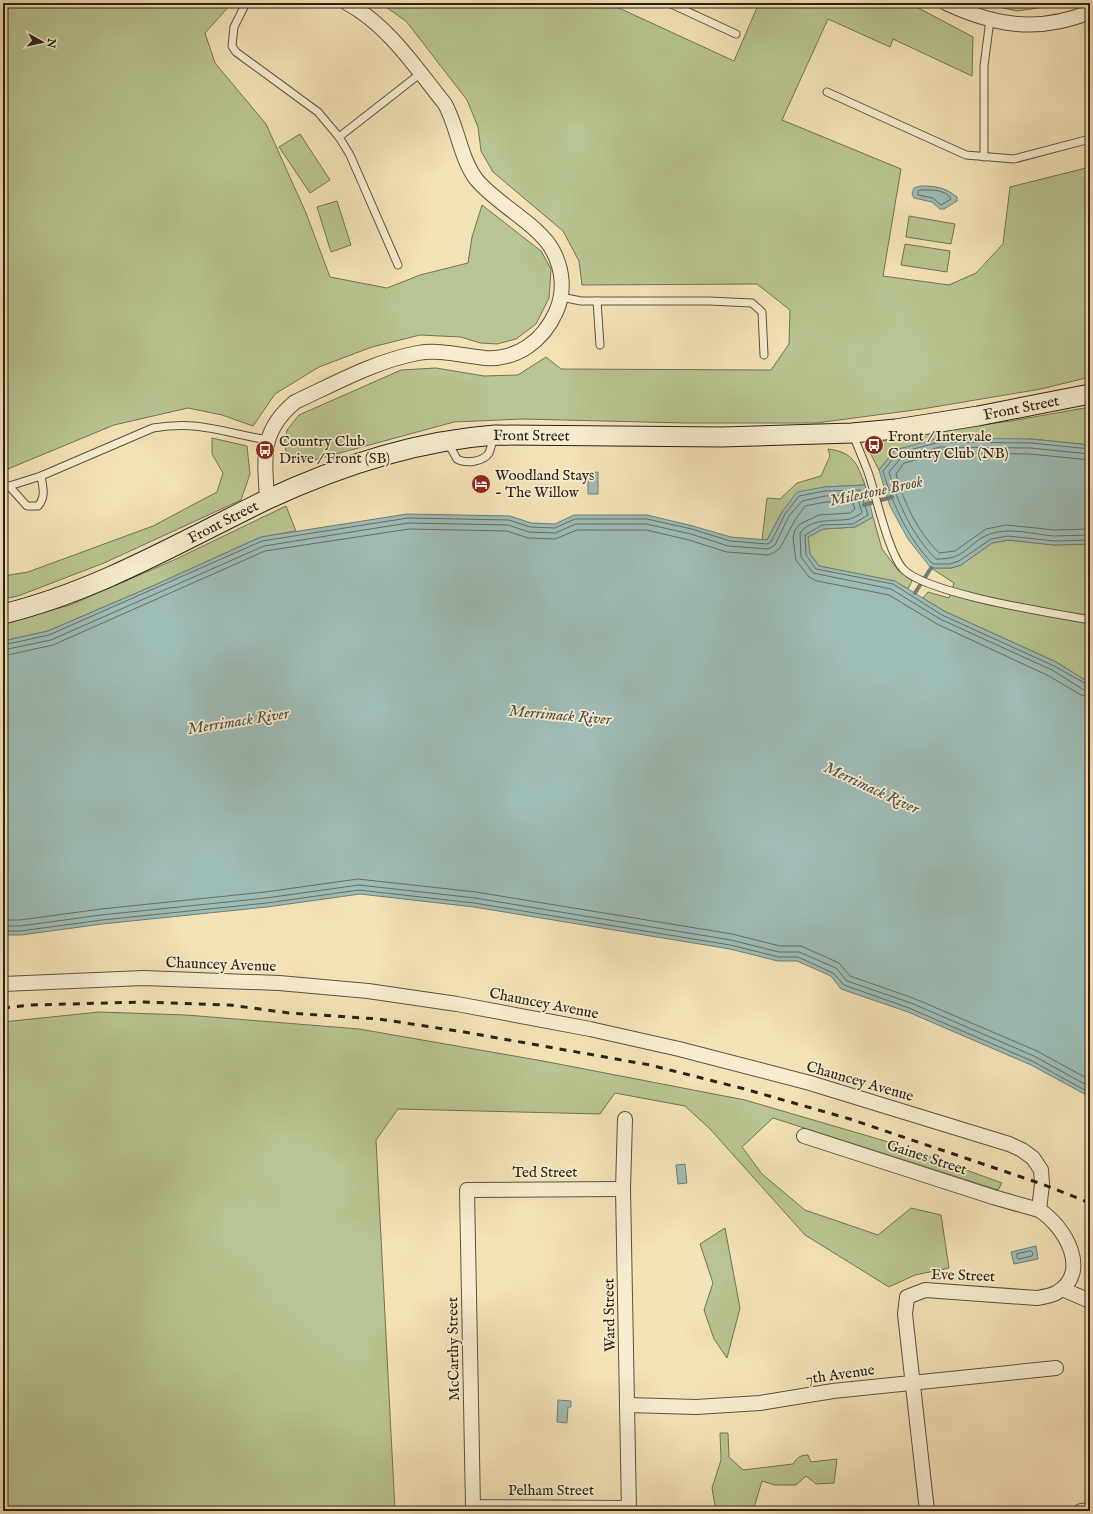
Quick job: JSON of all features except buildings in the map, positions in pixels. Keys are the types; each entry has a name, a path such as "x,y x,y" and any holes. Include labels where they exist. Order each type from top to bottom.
{"main road":[{"name":"Front Street","path":"3,614 42,603 99,582 267,500 321,476 379,456 447,440 495,435 692,437 852,433 896,429 978,416 1090,394"}],"street":[{"path":"267,500 265,460 268,440 274,424 283,412 295,402 379,364 420,353 452,353 486,358 501,357 528,347 546,332 558,308 561,298 561,275 552,249 544,239 489,193 477,180 464,156 453,117 445,104 421,73 380,27 363,13 346,3"},
{"path":"953,5 990,20 1005,23 1032,25 1062,21 1090,12"},
{"name":"Chauncey Avenue","path":"3,984 143,978 286,983 368,991 457,1004 590,1029 678,1049 810,1083 1009,1144 1022,1150 1033,1158 1041,1170 1042,1184 1039,1210"},
{"name":"Ward Street","path":"625,1119 623,1189 629,1509"},
{"name":"Gaines Street","path":"804,1136 993,1197 1039,1210"},
{"name":"Ted Street","path":"467,1190 623,1189"},
{"name":"McCarthy Street","path":"467,1190 473,1507"},
{"path":"1039,1210 1048,1216 1057,1226 1074,1257 1070,1280 1062,1290 1090,1301"},
{"name":"Eve Street","path":"927,1511 905,1314 907,1296 925,1290 1038,1298 1054,1295 1062,1290"},
{"name":"7th Avenue","path":"628,1406 696,1407 760,1403 833,1391 1056,1368"},
{"name":"Pelham Street","path":"473,1507 629,1509"},
{"path":"1081,1511 1090,1510"}],"lane":[{"path":"246,3 234,27 232,46 236,52 318,112 339,137 353,162 398,265"},
{"path":"670,3 736,34"},
{"path":"984,158 984,66 990,20"},
{"path":"339,137 421,73"},
{"path":"827,92 966,156 1014,159 1090,139"},
{"path":"561,298 597,301 709,301 752,303 762,312 764,355"},
{"path":"597,301 600,345"},
{"path":"6,487 41,476 153,428 172,425 211,427 268,440"},
{"path":"852,433 867,471 894,553 903,568 916,578 958,593 1090,620"},
{"path":"6,487 27,506 38,506 42,501 44,492 41,476"}],"green space":[{"path":"3,3 232,3 205,33 215,63 266,124 306,213 330,277 387,288 420,275 468,263 472,237 482,205 541,251 551,269 549,298 536,324 516,339 497,344 480,343 461,337 420,335 372,347 319,367 275,394 253,426 222,415 188,408 114,425 3,471"},
{"path":"380,3 608,3 734,61 759,3 909,3 973,37 972,76 893,39 890,47 828,19 782,120 901,169 883,276 949,285 976,273 1003,244 1010,187 1090,167 1090,377 1041,389 922,409 816,423 685,423 523,419 454,422 303,463 288,457 284,444 287,430 299,415 401,370 436,368 484,376 518,375 546,357 561,369 771,370 789,344 790,310 757,284 582,285 579,261 563,231 493,172 481,151 478,127 467,100 406,21"},
{"path":"981,3 1072,3 1017,11"},
{"path":"300,134 330,180 310,193 279,147"},
{"path":"337,201 351,245 331,252 317,207"},
{"path":"909,216 955,224 951,244 906,237"},
{"path":"905,244 950,251 947,272 901,265"},
{"path":"1090,407 1090,445 1031,439 895,450 879,470 867,447 868,440 1011,421"},
{"path":"212,438 247,446 250,474 241,500 104,563 18,596 3,599 3,576 28,572 153,526 217,492 223,473 212,454"},
{"path":"828,449 849,456 856,465 865,485 824,487 782,512 767,540 762,540 767,498 780,499 797,483 821,476 830,456"},
{"path":"286,506 296,531 261,537 48,631 3,641 3,624 70,605 174,560"},
{"path":"873,517 882,549 898,570 912,581 908,589 894,581 819,566 810,554 808,537 823,529 855,527"},
{"path":"1008,540 1054,545 1090,544 1090,683 1056,662 944,611 923,598 928,592 949,598 954,583 931,568 951,568 961,565 992,543"},
{"path":"99,1012 186,1015 359,1029 543,1061 745,1100 892,1143 1002,1183 998,1190 773,1118 742,1147 762,1174 805,1210 878,1235 911,1208 941,1215 949,1268 915,1275 889,1287 805,1235 710,1129 685,1106 615,1093 600,1114 398,1109 376,1140 395,1511 3,1511 3,1022"},
{"path":"725,1228 740,1308 727,1358 714,1339 704,1310 713,1283 700,1244"},
{"path":"720,1433 728,1433 729,1457 743,1470 793,1464 799,1457 805,1455 808,1455 811,1462 837,1459 834,1483 816,1484 806,1476 796,1485 775,1485 762,1481 753,1511 716,1511 712,1488 721,1460"}],"water":[{"path":"920,186 944,189 957,197 957,201 944,209 940,209 932,202 914,198 912,194 914,188"},
{"path":"939,438 1031,439 1090,445 1090,544 1054,545 1008,540 992,543 961,565 951,568 931,568 908,539 890,506 879,470 895,450"},
{"path":"598,472 598,494 588,494 588,473"},
{"name":"Merrimack River","path":"865,485 873,517 855,527 823,529 808,537 810,554 819,566 895,581 944,611 1056,662 1090,683 1090,1097 1031,1065 908,1012 841,989 831,976 797,961 778,961 730,949 474,907 360,894 267,907 102,924 21,935 3,935 3,641 48,631 261,537 407,514 510,516 531,523 555,524 574,515 647,515 731,537 767,540 782,512 797,492 824,487"},
{"path":"685,1164 687,1183 678,1184 676,1165"},
{"path":"1036,1246 1038,1259 1014,1264 1011,1252"},
{"path":"558,1400 571,1401 571,1407 568,1407 567,1423 557,1422"}],"waterway":[{"name":"Milestone Brook","path":"864,505 892,497"},
{"path":"915,593 931,568"}],"railway":[{"path":"3,1008 31,1005 144,1002 230,1005 289,1013 379,1019 464,1032 650,1065 741,1088 850,1119 1042,1184 1090,1203"}],"place":[{"name":"Front / Intervale Country Club (NB)","path":"874,445"},
{"name":"Country Club Drive / Front (SB)","path":"265,450"},
{"name":"Woodland Stays - The Willow","path":"481,484"}]}
